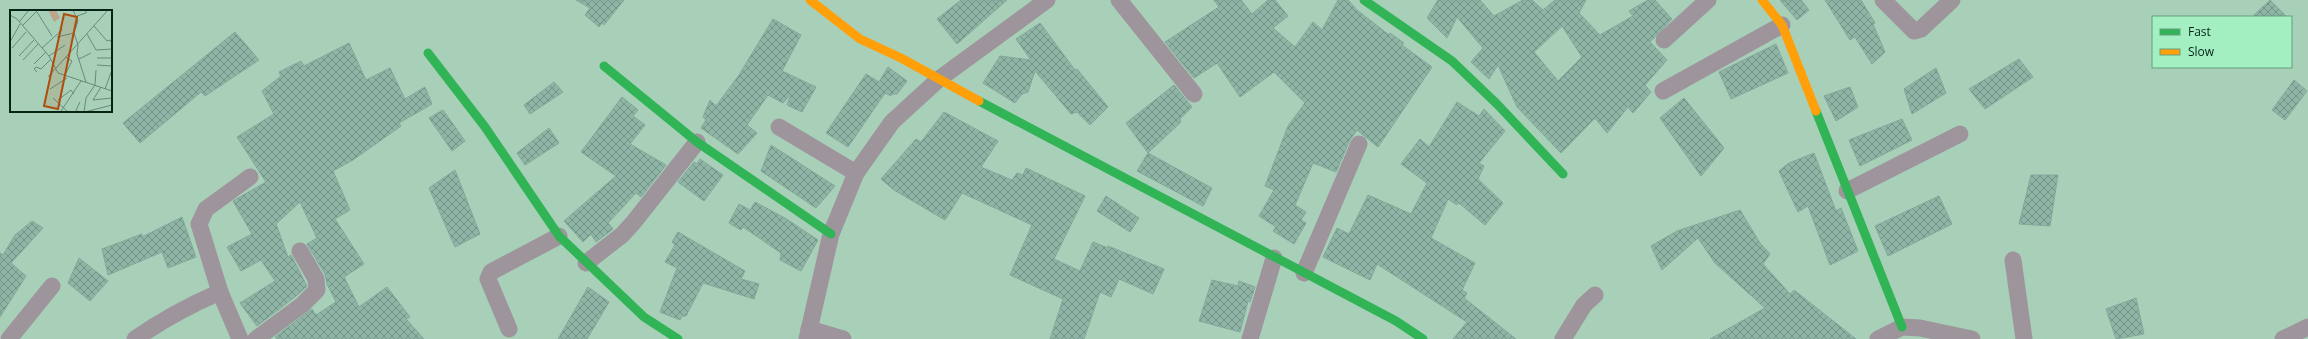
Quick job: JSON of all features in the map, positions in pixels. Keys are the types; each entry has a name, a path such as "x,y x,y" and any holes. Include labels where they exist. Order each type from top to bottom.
{"street":[{"path":"810,0 860,40 939,79 1274,258 1396,321 1423,339"},
{"path":"843,339 808,334 831,234 856,173 892,122 939,79 1047,0"},
{"path":"1119,0 1194,94"},
{"path":"1364,0 1452,61 1497,104 1563,174"},
{"path":"1664,40 1708,0"},
{"path":"1762,0 1782,25 1902,327"},
{"path":"1883,0 1914,31 1921,29 1952,0"},
{"path":"1663,90 1782,25"},
{"path":"428,53 485,127 528,193 559,236 644,317 678,339"},
{"path":"604,66 697,142 831,234"},
{"path":"779,127 856,173"},
{"path":"1847,190 1960,134"},
{"path":"586,263 622,235 697,142"},
{"path":"1304,273 1359,144"},
{"path":"240,339 220,292 199,224 206,209 250,177"},
{"path":"509,329 488,279 491,272 559,236"},
{"path":"256,339 302,305 317,290 316,279 300,251"},
{"path":"1250,339 1274,258"},
{"path":"2013,260 2024,339"},
{"path":"9,339 52,286"},
{"path":"135,339 155,324 189,305 220,292"},
{"path":"1563,339 1584,305 1595,295"},
{"path":"2283,339 2308,326"},
{"path":"1878,339 1902,327 1920,328 1972,339"}],"building":[{"path":"576,0 624,0 604,25 602,23 599,27 585,15 590,8"},
{"path":"961,0 1007,0 957,44 937,19"},
{"path":"1214,0 1241,0 1252,14 1268,0 1275,0 1288,16 1273,28 1295,47 1313,22 1322,30 1338,0 1348,0 1357,10 1389,35 1390,33 1404,43 1402,45 1432,67 1378,147 1357,130 1350,140 1336,172 1313,163 1295,205 1306,212 1301,220 1306,223 1294,244 1273,231 1276,227 1259,216 1274,190 1265,186 1288,126 1305,103 1274,72 1240,97 1217,63 1194,78 1165,42 1219,7"},
{"path":"1438,0 1480,0 1494,16 1523,0 1532,0 1543,10 1555,0 1586,0 1579,13 1600,35 1633,16 1629,11 1648,0 1655,0 1672,19 1650,42 1667,60 1645,85 1651,92 1633,113 1628,107 1607,133 1595,118 1561,153 1517,107 1498,65 1489,79 1471,62 1483,48 1457,17 1447,38 1427,18","holes":["1562,26 1582,57 1558,81 1534,52"]},
{"path":"1780,0 1801,0 1809,10 1797,20"},
{"path":"1825,0 1861,0 1875,23 1873,24 1885,52 1872,64 1855,37 1850,40"},
{"path":"2270,0 2286,16 2253,16"},
{"path":"773,19 801,35 782,71 816,87 802,112 787,105 791,94 783,103 768,95 747,125 757,133 738,154 701,128 706,120 703,117 710,100 716,106 739,75"},
{"path":"1040,23 1075,70 1077,69 1108,107 1090,125 1077,112 1071,114 1035,71 1028,92 1022,94 1015,103 983,83 1000,56 1031,60 1016,39"},
{"path":"235,32 259,60 205,96 201,92 140,143 123,123"},
{"path":"349,43 366,80 390,68 405,99 425,87 432,104 399,123 401,126 353,160 333,171 350,210 335,219 364,264 344,277 359,307 387,287 410,317 406,319 424,339 277,339 275,337 312,309 316,315 336,302 327,284 325,274 307,244 317,238 300,202 276,224 288,257 291,255 307,286 257,326 240,303 275,281 261,260 241,271 227,247 252,234 233,201 266,182 237,137 274,114 262,91 281,76 279,72 301,61 304,66"},
{"path":"1776,44 1788,73 1731,99 1719,72"},
{"path":"2019,59 2033,77 1985,109 1969,89"},
{"path":"888,67 907,81 897,94 892,94 891,96 885,93 848,147 826,133 866,74 879,82"},
{"path":"1936,68 1946,93 1912,114 1904,89"},
{"path":"2294,80 2307,91 2285,120 2272,110"},
{"path":"554,82 563,92 530,114 524,105"},
{"path":"1174,85 1192,107 1180,119 1181,122 1148,153 1126,123"},
{"path":"1850,87 1858,107 1836,121 1824,96"},
{"path":"622,97 638,110 633,116 645,125 630,144 666,165 641,197 636,193 608,223 613,229 596,242 591,234 583,242 564,221 616,176 581,152"},
{"path":"1684,98 1724,148 1701,176 1660,118"},
{"path":"1457,102 1479,116 1484,109 1505,131 1479,163 1484,166 1478,179 1503,203 1485,225 1459,203 1457,205 1448,199 1431,238 1475,263 1462,290 1467,293 1464,298 1516,339 1453,339 1467,322 1377,264 1370,280 1323,257 1337,228 1349,234 1368,195 1411,214 1427,183 1401,164 1420,139 1429,147"},
{"path":"443,110 465,141 452,151 429,118"},
{"path":"944,112 998,141 981,167 1012,180 1017,173 1023,175 1026,168 1085,196 1054,259 1080,271 1093,242 1108,248 1108,246 1164,269 1153,294 1119,279 1111,297 1100,292 1084,339 1050,339 1063,299 1010,275 1032,225 962,193 945,220 894,190 881,179 916,139 921,142"},
{"path":"1902,119 1912,140 1860,166 1849,140"},
{"path":"549,128 559,143 525,165 517,153"},
{"path":"771,145 835,186 816,208 761,171"},
{"path":"1148,153 1212,188 1203,206 1137,171"},
{"path":"1814,153 1836,211 1841,208 1858,251 1830,265 1808,206 1798,212 1779,171 1789,163"},
{"path":"700,159 723,175 704,201 678,182 694,162 697,164"},
{"path":"455,170 480,234 455,247 429,188"},
{"path":"2031,175 2058,175 2050,226 2019,224"},
{"path":"1106,196 1139,218 1130,232 1097,211"},
{"path":"1939,196 1952,224 1888,256 1875,226"},
{"path":"755,202 785,218 818,240 801,271 780,260 781,253 743,227 741,230 729,223 739,204 750,210"},
{"path":"1740,210 1760,243 1770,254 1763,264 1790,294 1794,290 1856,339 1710,339 1765,308 1715,263 1698,238 1662,270 1651,246 1677,231"},
{"path":"182,217 196,257 168,268 162,252 108,275 102,249 142,234 142,237"},
{"path":"32,221 43,228 11,263 26,276 0,317 0,253 3,255 15,235"},
{"path":"678,232 745,271 741,279 759,284 754,299 703,283 686,316 682,316 680,320 660,312 677,268 665,262 675,245 672,242"},
{"path":"79,258 108,281 90,301 68,283"},
{"path":"1212,280 1238,286 1239,281 1255,287 1250,302 1248,301 1240,332 1199,321"},
{"path":"588,287 609,302 587,339 558,339"},
{"path":"2136,298 2144,334 2116,339 2106,309"}],"traffic: fast":[{"path":"1364,0 1452,61 1497,104 1563,174"},
{"path":"428,53 485,127 559,236 644,317 678,339"},
{"path":"604,66 697,142 831,234"},
{"path":"979,101 1396,321 1423,339"},
{"path":"1816,111 1902,327"}],"traffic: slow":[{"path":"810,0 860,39 901,58 979,101"},
{"path":"1762,0 1782,25 1816,111"}]}
